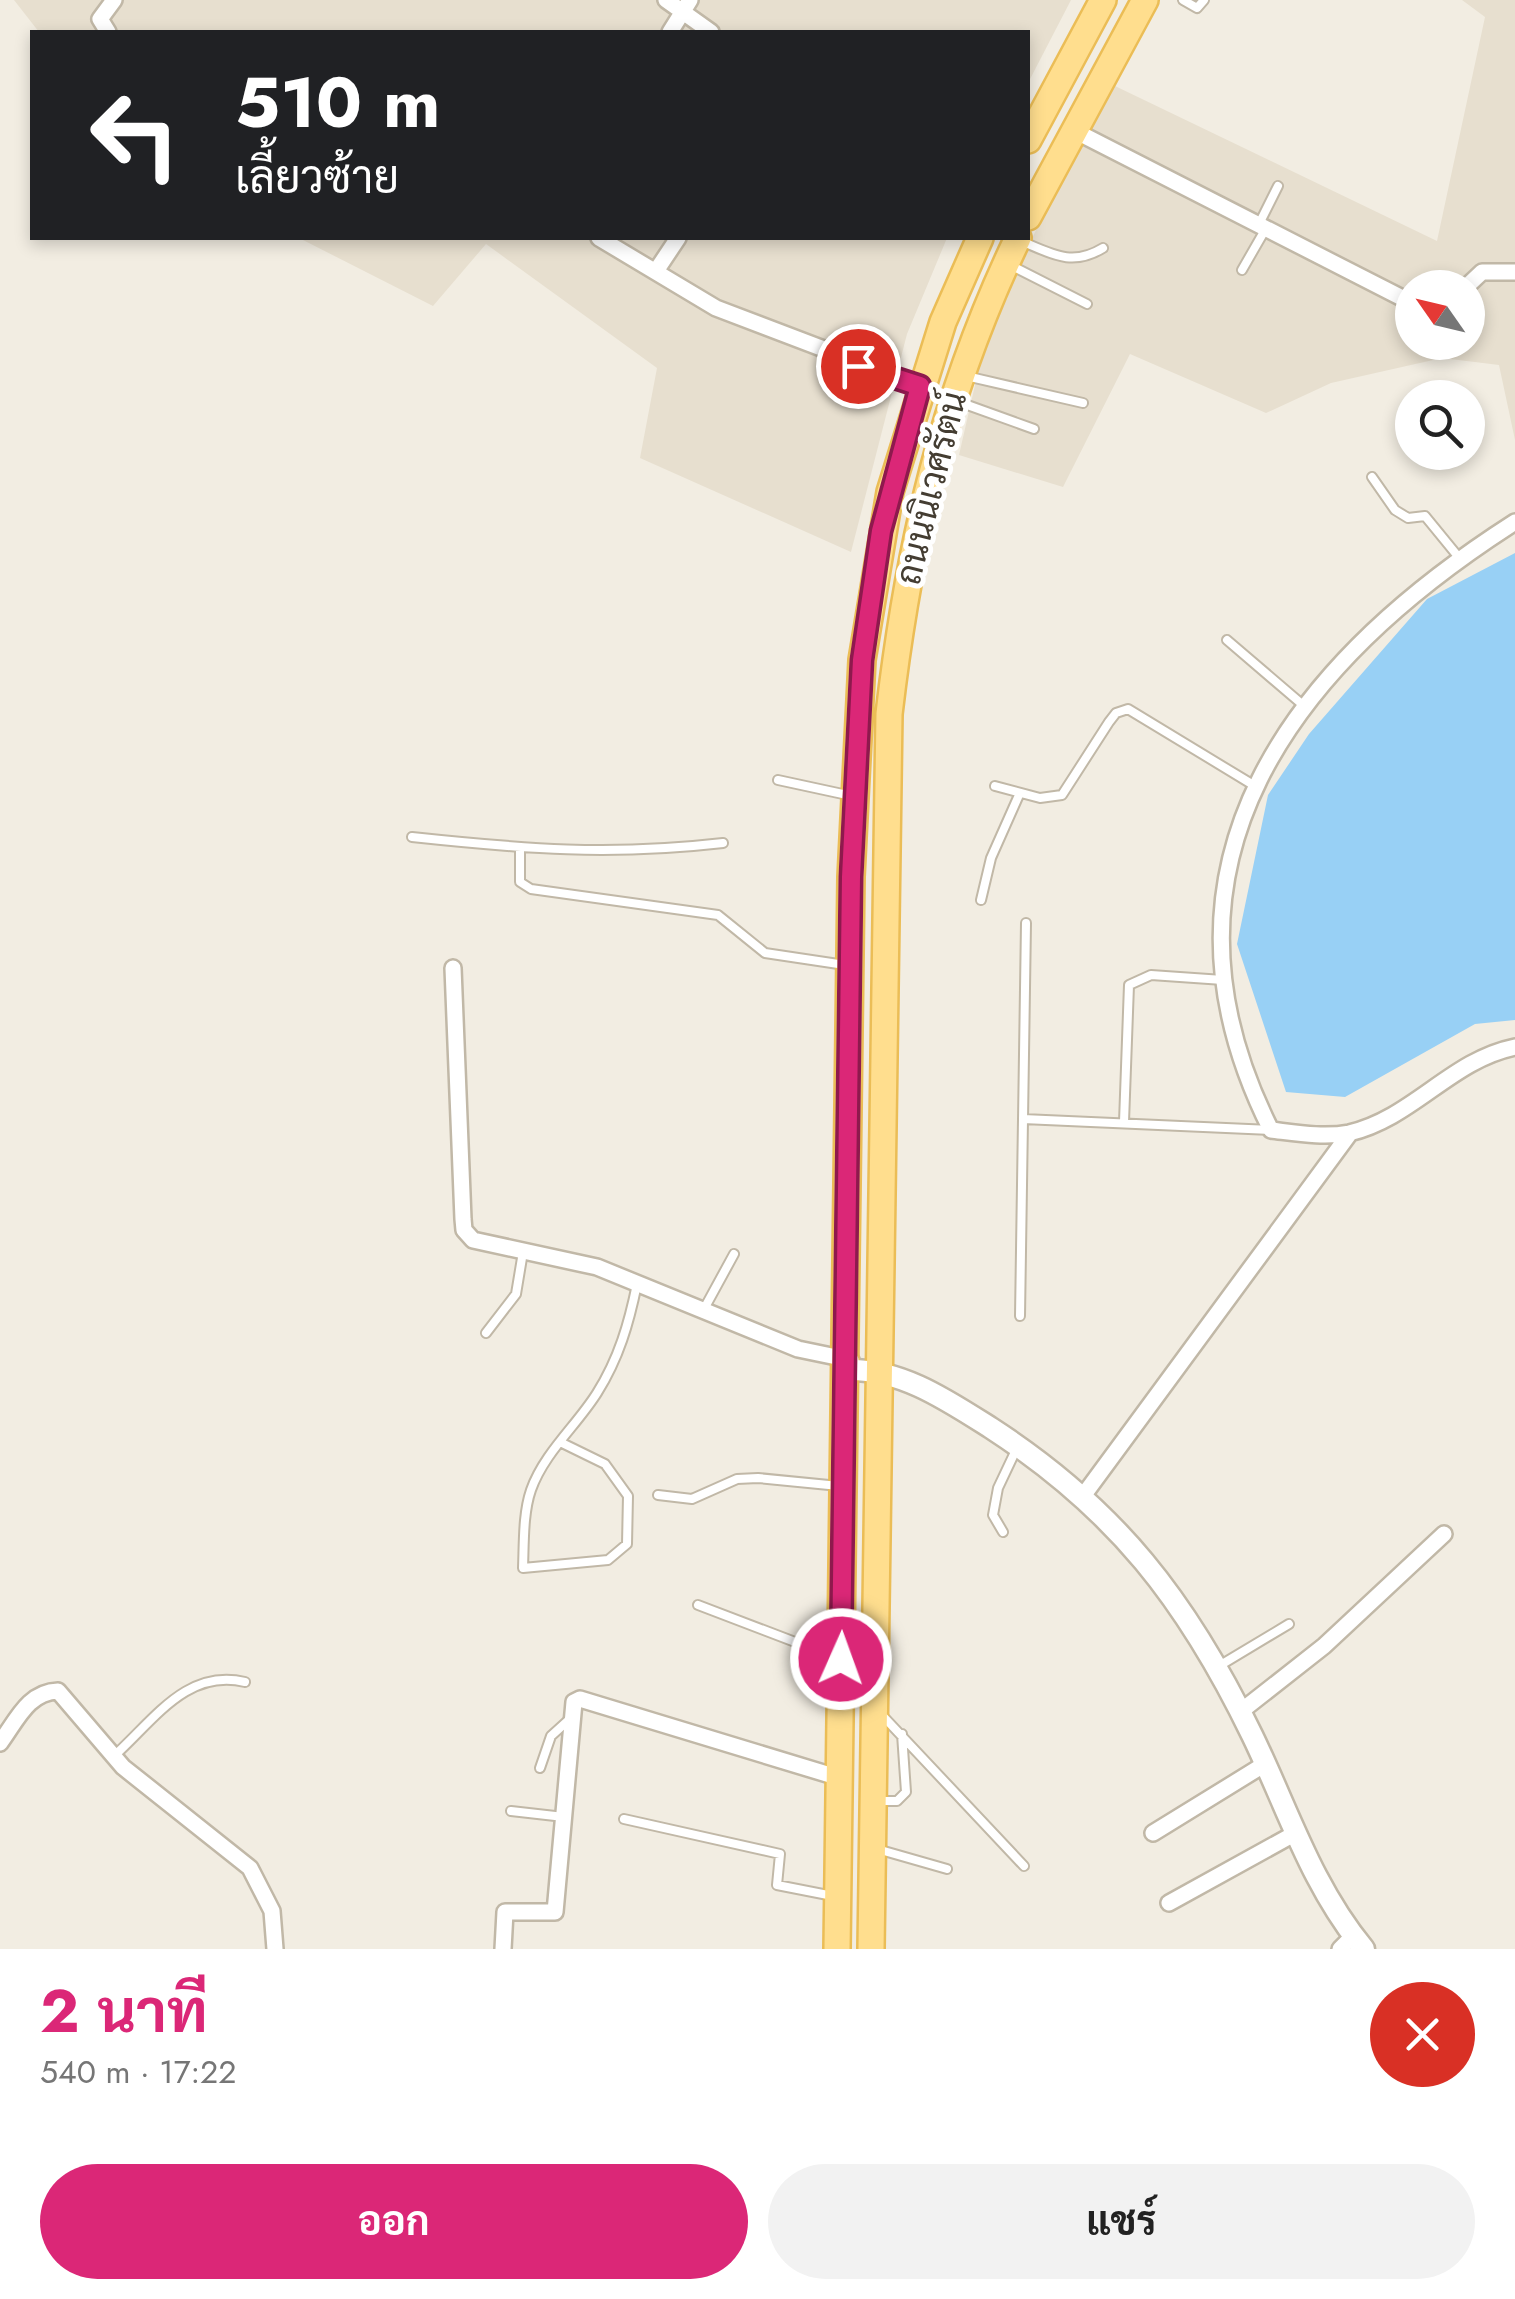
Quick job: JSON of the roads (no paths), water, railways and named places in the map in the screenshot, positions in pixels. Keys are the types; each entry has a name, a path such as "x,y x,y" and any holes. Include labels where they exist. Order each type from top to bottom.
{"main road":[{"path":"1030,135 1103,0"},
{"path":"1030,213 1145,0"},
{"name":"ถนนนิเวศรัตน์","path":"837,1949 850,965 855,796 869,596 890,492 920,386 979,240"},
{"name":"ถนนนิเวศรัตน์","path":"871,1949 888,714 906,582 954,387 1017,240"}],"street":[{"path":"107,30 100,19 114,0"},
{"path":"666,0 686,6 708,30"},
{"path":"671,30 686,6"},
{"path":"1075,131 1395,294"},
{"path":"1030,140 1059,157"},
{"path":"602,240 716,308 920,386"},
{"path":"656,271 677,240"},
{"path":"1485,272 1515,272"},
{"path":"1515,522 1379,624 1303,705 1255,786 1220,920 1223,980 1236,1042 1271,1130 1350,1132 1402,1111 1474,1060 1515,1047"},
{"path":"452,968 464,1230 474,1240 597,1267 845,1365 879,1366 940,1395 1018,1446 1082,1496 1168,1587 1240,1712 1294,1834 1352,1945"},
{"path":"1082,1496 1350,1132"},
{"path":"1240,1712 1324,1646 1444,1534"},
{"path":"0,1743 32,1698 40,1692 58,1691 114,1756 250,1868 272,1911 275,1949"},
{"path":"504,1949 505,1912 555,1912 574,1702 580,1699 840,1778"},
{"path":"1153,1833 1264,1764"},
{"path":"1169,1903 1294,1834"}],"lane":[{"path":"1183,0 1197,8 1204,0"},
{"path":"1242,270 1278,186"},
{"path":"1023,240 1068,260 1082,259 1102,248"},
{"path":"1006,263 1087,304"},
{"path":"954,387 1083,403"},
{"path":"954,387 1034,430"},
{"path":"1372,477 1395,510 1408,518 1425,516 1461,560"},
{"path":"1227,640 1303,705"},
{"path":"995,786 1019,795 1062,795 1109,722 1116,713 1128,710 1255,786"},
{"path":"778,780 855,796"},
{"path":"981,900 991,858 1019,795"},
{"path":"412,837 520,849 636,853 722,842"},
{"path":"520,849 520,882 531,889 718,915 765,953 850,965"},
{"path":"1020,1316 1026,924"},
{"path":"1124,1122 1130,985 1151,975 1223,980"},
{"path":"1023,1120 1271,1130"},
{"path":"486,1333 516,1294 523,1252"},
{"path":"704,1309 734,1254"},
{"path":"560,1442 605,1464 628,1496 626,1544 608,1560 523,1568 531,1490 560,1442 598,1392 626,1338 637,1282"},
{"path":"1003,1532 993,1515 998,1488 1018,1446"},
{"path":"658,1495 692,1499 736,1479 844,1486"},
{"path":"698,1605 841,1659"},
{"path":"1215,1668 1289,1624"},
{"path":"114,1756 191,1685 220,1676 245,1682"},
{"path":"874,1708 1024,1866"},
{"path":"540,1768 551,1736 572,1717"},
{"path":"873,1802 898,1801 906,1792 902,1734"},
{"path":"511,1810 564,1817"},
{"path":"624,1819 780,1854 777,1885 838,1897"},
{"path":"872,1848 947,1869"}],"water":[{"path":"1515,553 1515,1020 1475,1024 1345,1097 1286,1092 1237,944 1268,795 1309,734 1427,599"}]}
